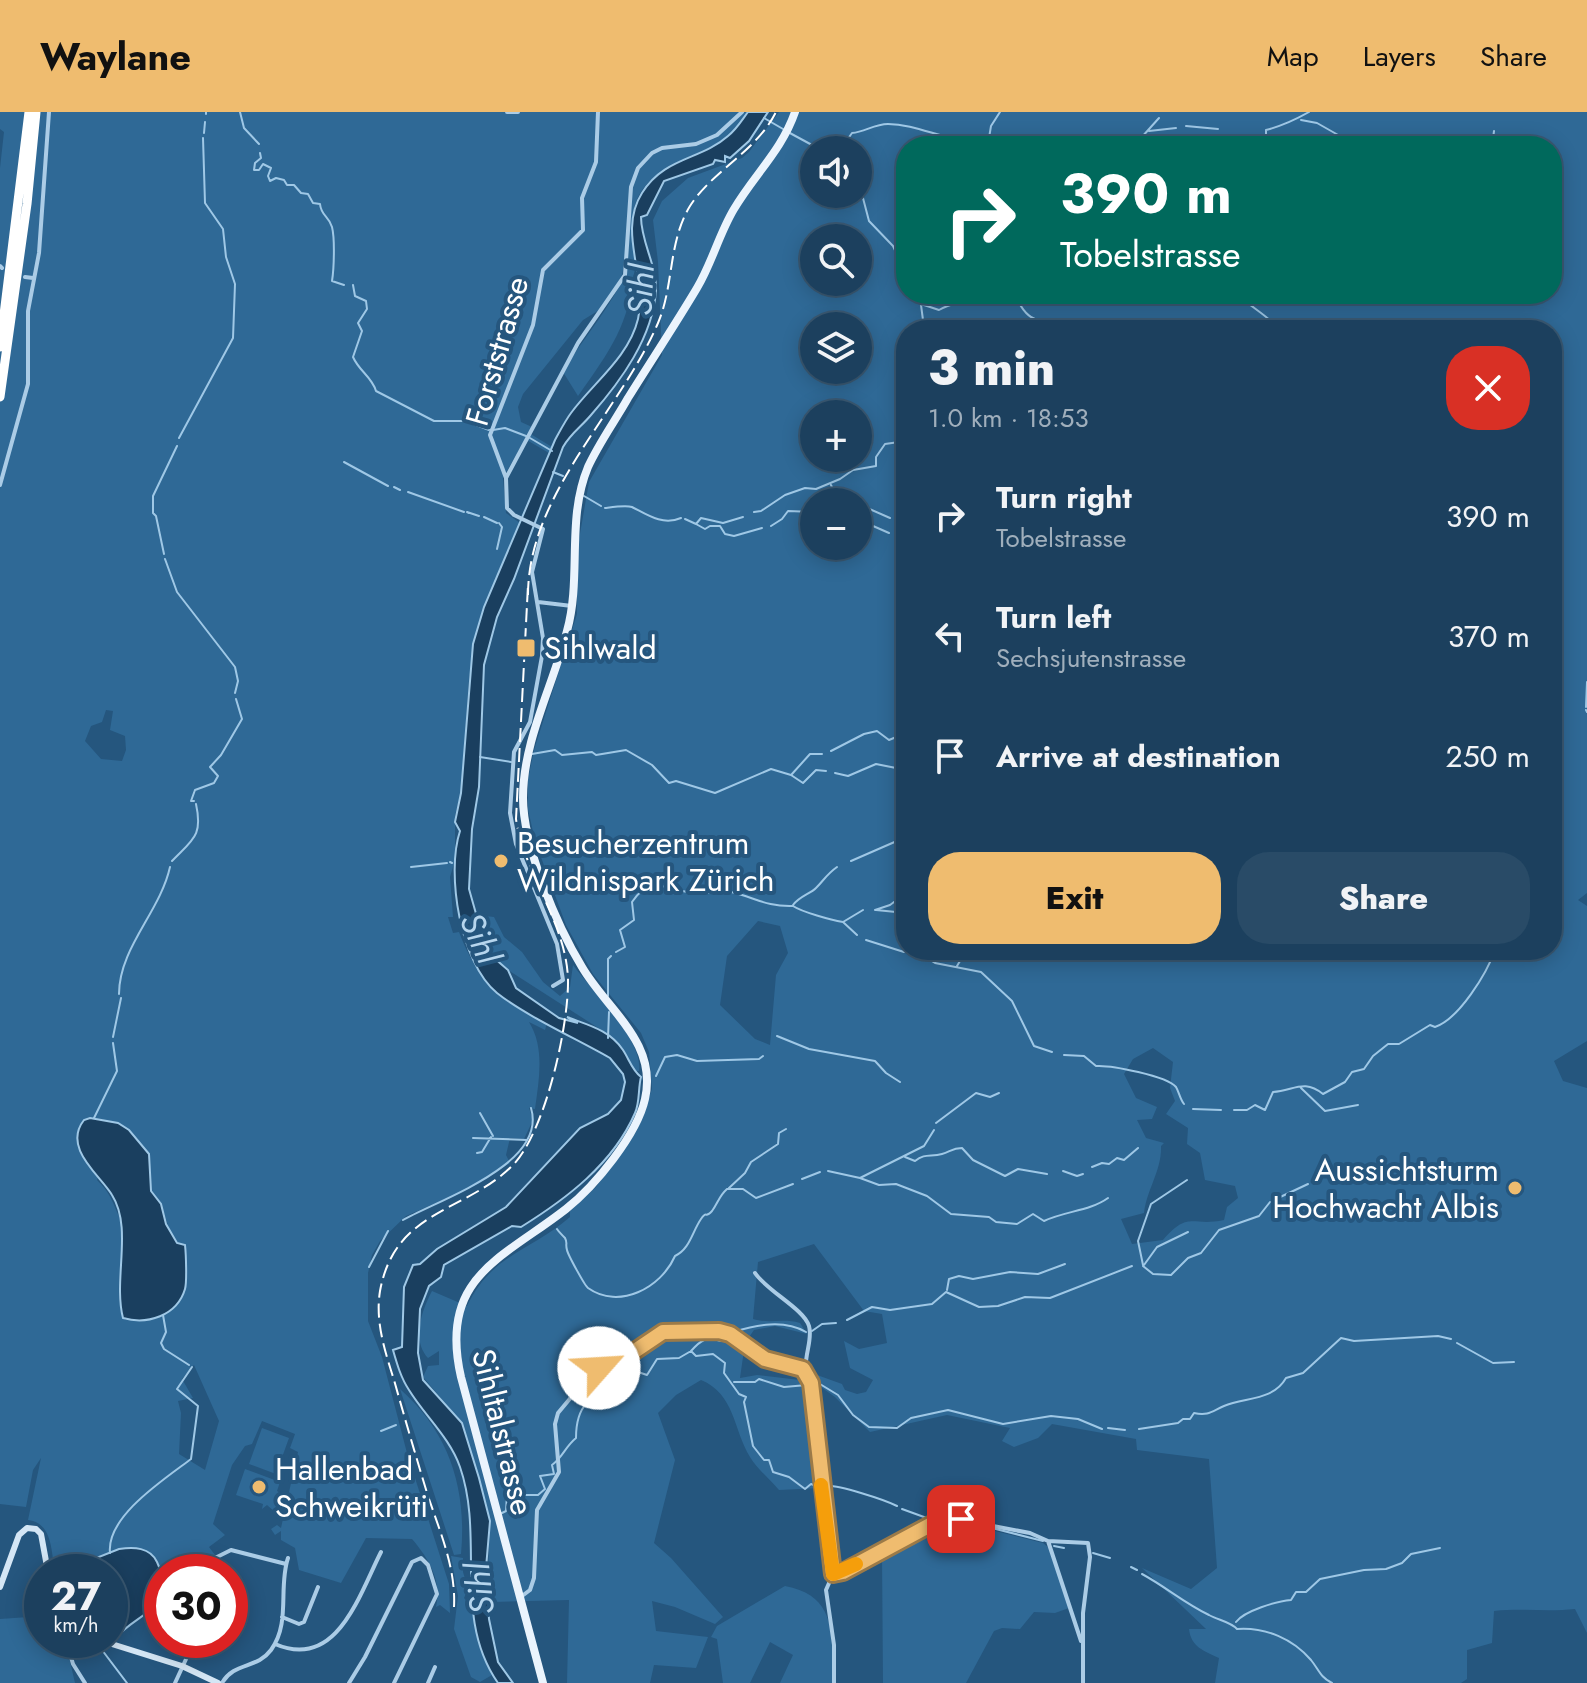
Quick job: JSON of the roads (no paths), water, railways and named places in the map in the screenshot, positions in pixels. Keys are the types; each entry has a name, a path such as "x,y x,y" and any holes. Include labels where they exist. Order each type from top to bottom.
{"highway":[{"path":"0,347 29,112"},
{"path":"0,397 36,112"}],"main road":[{"name":"Sihltalstrasse","path":"543,1683 460,1372 456,1341 460,1315 474,1282 492,1262 566,1210 595,1180 634,1126 647,1088 646,1068 640,1048 627,1026 592,983 574,952 537,866 525,825 523,798 527,758 566,636 572,606 577,507 590,462 705,275 735,207 781,143 794,116"},
{"path":"0,1587 19,1535 27,1528 36,1529 41,1534 45,1554"},
{"path":"128,1649 182,1666 220,1683"}],"street":[{"path":"0,485 31,364 28,318 39,253 49,112"},
{"path":"507,112 518,112"},
{"name":"Forststrasse","path":"537,602 532,572 543,529 519,518 507,508 506,478 491,441 491,428 533,325 543,270 583,230 582,198 596,162 598,112"},
{"path":"506,478 578,343 625,275 631,187 638,168 652,153 662,148 696,144 717,135 742,112"},
{"path":"25,277 33,278"},
{"path":"553,986 563,980 557,944 516,844 510,813 514,752 530,722 542,656 543,638 537,602 572,606"},
{"path":"755,1273 768,1290 807,1321 810,1333 805,1359 806,1373 811,1383 833,1574 826,1590 834,1645 834,1683"},
{"path":"520,1597 528,1593 533,1583 537,1510 557,1478 559,1459 555,1424 565,1401 593,1371 626,1357 655,1335 671,1331 725,1331 755,1354 806,1373"},
{"path":"794,1366 805,1359"},
{"path":"833,1574 843,1572 932,1524 951,1518 1030,1533 1048,1541 1088,1543 1090,1557 1084,1587 1083,1683"},
{"path":"1048,1541 1054,1551 1083,1647"},
{"path":"220,1683 231,1670 262,1659 275,1644 282,1617 287,1561 231,1550 223,1554"},
{"path":"275,1644 304,1650 331,1640 341,1629 381,1552"},
{"path":"349,1683 412,1562 425,1560 437,1594 394,1683"},
{"path":"282,1617 299,1624 304,1622 318,1587"},
{"path":"71,1658 85,1683"},
{"path":"175,1683 186,1658"},
{"path":"428,1683 435,1667"}],"water":[{"name":"Sihl","path":"748,112 768,112 749,141 730,158 725,156 725,162 715,160 713,164 664,181 647,215 641,217 656,281 649,325 624,373 563,447 497,617 484,665 479,787 472,829 469,889 484,942 493,957 508,970 516,988 559,1018 578,1023 567,1017 583,1023 612,1038 641,1077 638,1104 626,1131 587,1179 521,1227 512,1226 444,1265 441,1277 429,1286 420,1309 418,1353 423,1380 462,1423 490,1521 486,1568 489,1619 498,1662 513,1683 498,1683 484,1658 476,1632 472,1605 470,1522 460,1467 450,1446 406,1385 393,1350 402,1347 404,1287 413,1265 420,1264 437,1249 506,1207 580,1128 608,1114 621,1100 625,1082 623,1074 610,1058 537,1019 497,993 484,979 465,940 456,893 456,849 460,831 455,822 461,793 473,644 484,607 555,440 571,413 619,358 633,333 640,303 632,223 642,193 661,172 728,136"},
{"path":"90,1118 118,1123 129,1130 149,1154 151,1191 161,1204 166,1224 177,1243 185,1245 185,1289 181,1298 168,1312 151,1319 123,1318 120,1287 122,1238 118,1208 112,1195 85,1160 77,1141 78,1130 84,1120"},
{"path":"136,1548 151,1554 144,1554 144,1614 128,1627 128,1554 106,1554"}],"waterway":[{"path":"240,112 244,128 259,144"},
{"path":"989,136 991,126 1000,112"},
{"path":"1264,136 1266,130 1309,112"},
{"path":"764,118 783,129"},
{"path":"1143,136 1159,118"},
{"path":"1301,120 1317,123 1340,136"},
{"path":"204,133 205,122"},
{"path":"850,136 888,124 945,136"},
{"path":"1186,126 1218,129"},
{"path":"1149,131 1176,128"},
{"path":"1493,136 1494,131"},
{"path":"788,132 800,138"},
{"path":"179,438 233,338 235,284 226,257 223,229 205,203 203,138"},
{"path":"260,153 261,158 255,163 254,170 259,170 263,164 271,168 270,181 276,178 284,180 287,185 294,185 301,193 308,194 313,203 320,204 333,232 332,281 344,285"},
{"path":"866,208 869,221 896,252"},
{"path":"353,285 355,296 366,301 367,309 358,323 362,331 353,357 376,391 434,421 466,421 489,430"},
{"path":"921,304 939,310 954,304"},
{"path":"1020,304 1037,320"},
{"path":"1248,304 1270,320"},
{"path":"921,305 923,320"},
{"path":"493,430 505,428 526,436"},
{"path":"530,438 552,451"},
{"path":"754,512 761,511 785,495 805,488 816,489 853,470 876,466 876,457 885,444 896,442"},
{"path":"164,554 153,513 153,496 177,446"},
{"path":"344,462 388,486"},
{"path":"553,472 563,476"},
{"path":"394,487 400,490"},
{"path":"408,492 464,512"},
{"path":"584,496 601,506"},
{"path":"605,508 629,506 661,520 681,518"},
{"path":"872,510 890,518"},
{"path":"771,526 788,511 800,511"},
{"path":"469,513 479,516"},
{"path":"484,517 497,523"},
{"path":"685,519 696,524 701,518 723,523 743,517"},
{"path":"497,549 502,527 499,523"},
{"path":"696,524 705,529 720,526 725,534 734,536 762,528"},
{"path":"872,526 889,533"},
{"path":"165,559 177,592 235,667 238,681 235,693"},
{"path":"1586,707 1587,682"},
{"path":"194,801 191,801 195,790 214,783 218,776 210,767 221,755 242,719 236,699"},
{"path":"831,751 864,734 877,731 889,740 896,737"},
{"path":"532,754 555,750 562,755 592,752 596,755 626,750 652,765 669,783 676,781 715,793 771,769 791,775 803,783 816,770 826,771"},
{"path":"792,774 810,754 822,754"},
{"path":"480,757 511,762"},
{"path":"835,773 848,776 876,764 896,768"},
{"path":"172,861 191,842 197,830 196,804"},
{"path":"851,861 896,841"},
{"path":"411,867 447,863"},
{"path":"119,994 121,977 132,945 158,899 170,867"},
{"path":"793,905 837,867"},
{"path":"616,952 625,947 620,930 634,920 632,902 639,893 653,886 698,893 731,892 768,903 793,906 843,922 863,910"},
{"path":"875,910 896,900"},
{"path":"876,910 896,912"},
{"path":"843,922 857,935"},
{"path":"866,940 896,949"},
{"path":"608,996 608,959 611,956"},
{"path":"930,960 981,972 1012,1001 1034,1046 1052,1052"},
{"path":"957,966 965,960"},
{"path":"1234,1110 1247,1110 1255,1105 1265,1110 1273,1092 1305,1086 1323,1094 1345,1082 1352,1072 1364,1069 1373,1056 1388,1044 1399,1044 1453,1015 1471,994 1491,960"},
{"path":"113,1037 121,998"},
{"path":"608,1038 609,1012"},
{"path":"777,1036 809,1049 875,1061 900,1082"},
{"path":"94,1118 117,1071 113,1043"},
{"path":"656,1076 665,1057 677,1055 697,1061 759,1059 763,1056"},
{"path":"1064,1055 1084,1056 1096,1066 1126,1069 1162,1079 1176,1087 1184,1104"},
{"path":"1301,1088 1325,1111 1358,1105"},
{"path":"936,1123 976,1093 990,1097 999,1093"},
{"path":"403,1220 464,1190 508,1163 523,1146 532,1128 531,1108"},
{"path":"1193,1109 1221,1110"},
{"path":"480,1113 493,1136"},
{"path":"729,1188 745,1173 751,1162 778,1144 779,1133 786,1129"},
{"path":"828,1171 860,1178 924,1146 934,1130"},
{"path":"477,1153 482,1152 491,1137"},
{"path":"473,1138 527,1140"},
{"path":"905,1157 915,1161 962,1148 973,1160 1005,1176 1018,1169 1047,1174"},
{"path":"1092,1167 1109,1164 1117,1158 1124,1160 1138,1148"},
{"path":"1063,1171 1077,1176 1083,1174"},
{"path":"802,1179 820,1172"},
{"path":"860,1178 879,1185 896,1184 927,1196 951,1214 989,1217 996,1222 1017,1224 1033,1214 1044,1221 1093,1206 1108,1198"},
{"path":"1143,1265 1138,1241 1151,1204 1187,1180"},
{"path":"557,1229 565,1238 568,1253 588,1288 613,1297 625,1296 660,1278 687,1245 703,1216 712,1211 727,1189 743,1189 756,1198 793,1184"},
{"path":"1276,1199 1308,1184"},
{"path":"1143,1266 1153,1274 1171,1275 1188,1258 1201,1253 1219,1230 1259,1216 1270,1202"},
{"path":"369,1267 388,1231"},
{"path":"1144,1265 1157,1247 1188,1232"},
{"path":"947,1290 949,1279 959,1276 973,1279 1010,1272 1038,1274 1065,1264"},
{"path":"847,1320 872,1307 890,1310 932,1304 946,1292 979,1307 998,1306 1025,1297 1050,1298 1132,1266"},
{"path":"163,1315 166,1332 161,1343 164,1349 189,1365"},
{"path":"812,1331 822,1324 836,1323"},
{"path":"733,1332 779,1324 806,1332"},
{"path":"691,1351 704,1340 721,1341 726,1335"},
{"path":"1139,1429 1178,1423 1190,1419 1194,1413 1207,1413 1266,1395 1286,1378 1303,1373 1341,1338 1354,1341 1438,1336 1451,1339"},
{"path":"1457,1343 1493,1363 1514,1362"},
{"path":"502,1513 506,1511 507,1495 538,1495 545,1489 540,1476 554,1474 552,1465 576,1438 583,1408 595,1396 624,1382 631,1364 636,1365 638,1372 647,1375 657,1359 679,1358 691,1351 696,1356 713,1354 725,1363 724,1373 739,1394 746,1397 744,1402 753,1446 764,1460 769,1460 773,1472 789,1477 805,1489 811,1484 819,1487"},
{"path":"110,1553 111,1539 126,1513 152,1488 191,1459 198,1406 177,1389 192,1367"},
{"path":"734,1382 755,1382 759,1379 784,1387 807,1385"},
{"path":"815,1381 838,1395 853,1415 869,1427 897,1428 911,1418 948,1410 1003,1424 1051,1416 1078,1419 1102,1429"},
{"path":"381,1431 396,1425"},
{"path":"1108,1428 1125,1430"},
{"path":"825,1486 850,1490 897,1506"},
{"path":"902,1509 935,1521"},
{"path":"945,1523 988,1527 1043,1541"},
{"path":"1054,1546 1064,1548"},
{"path":"1236,1622 1261,1607 1291,1600 1296,1592 1306,1592 1320,1579 1386,1569 1402,1563 1411,1554 1440,1548"},
{"path":"1093,1553 1110,1558"},
{"path":"1131,1567 1137,1570"},
{"path":"1142,1574 1237,1629 1268,1632 1287,1640 1332,1683"},
{"path":"108,1658 127,1683"}],"railway":[{"path":"528,595 532,558 543,522 559,488 642,356 658,323 667,294 678,234 690,206 699,193 768,126 776,112"},
{"path":"454,1607 450,1564 384,1347 379,1303 388,1264 400,1244 415,1228 492,1182 511,1167 523,1152 544,1106 559,1050 567,999 566,958 553,918 527,859 516,819 528,585"}],"place":[{"name":"Sihlwald","path":"526,648"},
{"name":"Besucherzentrum Wildnispark Zürich","path":"501,861"},
{"name":"Aussichtsturm Hochwacht Albis","path":"1515,1188"},
{"name":"Hallenbad Schweikrüti","path":"259,1487"}]}
